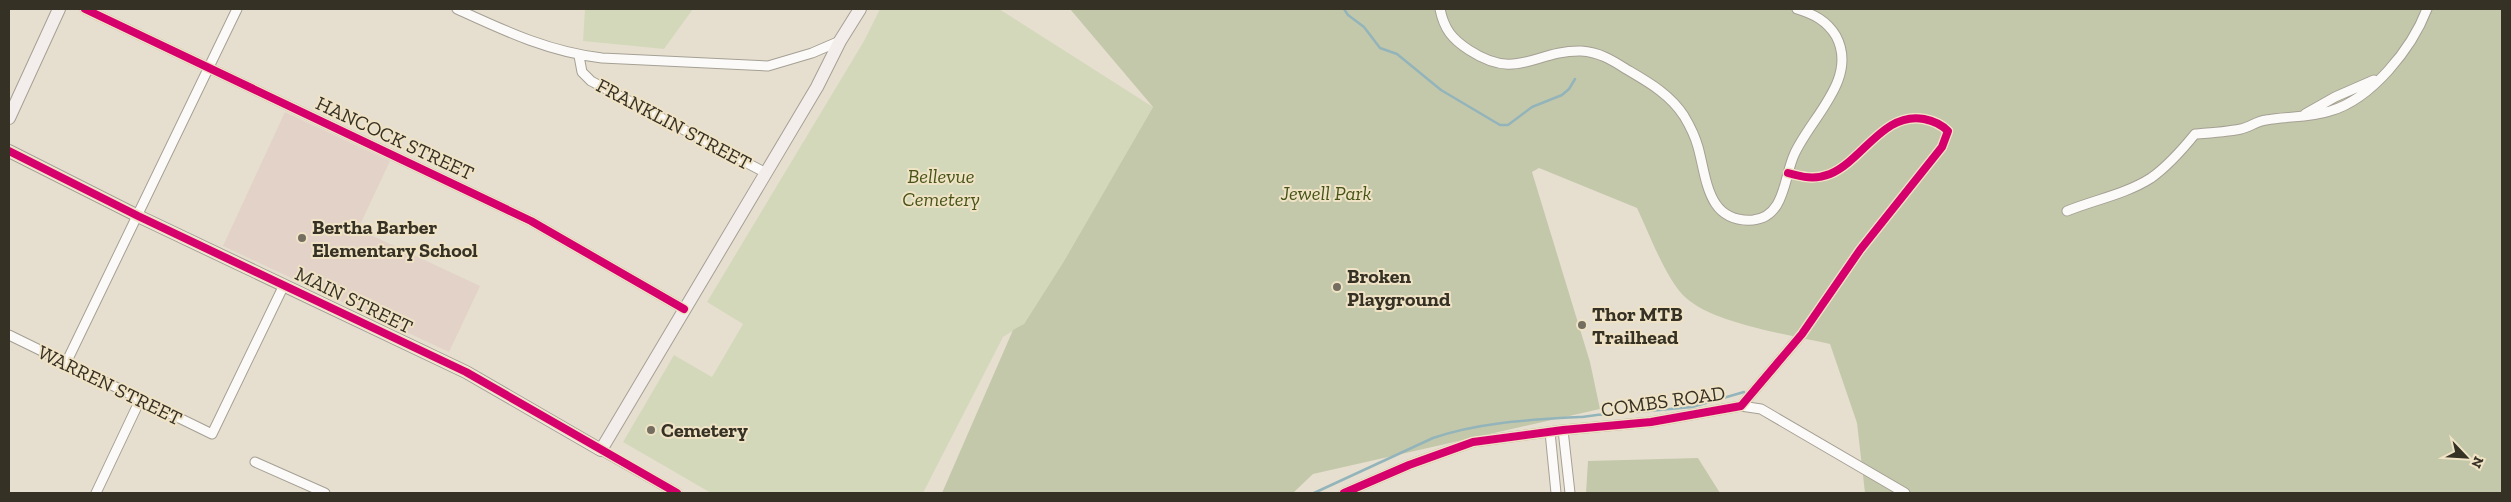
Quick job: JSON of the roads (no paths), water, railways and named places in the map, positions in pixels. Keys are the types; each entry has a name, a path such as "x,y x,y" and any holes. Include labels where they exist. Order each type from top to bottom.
{"street":[{"path":"9,118 59,9"},
{"name":"HANCOCK STREET","path":"85,9 531,221 684,310"},
{"path":"66,363 237,9"},
{"path":"457,9 530,42 579,56 768,66 804,56 840,41"},
{"path":"601,450 817,87 840,41 860,9"},
{"path":"1440,9 1442,19 1451,36 1471,52 1493,63 1514,65 1572,52 1588,52 1605,56 1661,91 1678,108 1690,126 1698,146 1708,188 1715,204 1732,216 1755,220 1770,213 1780,201 1799,145 1838,82 1843,65 1841,49 1832,30 1819,17 1797,9"},
{"path":"2067,211 2135,186 2151,178 2177,156 2195,134 2234,130 2267,119 2300,116 2335,97 2379,78 2406,48 2427,9"},
{"name":"FRANKLIN STREET","path":"579,56 582,72 591,81 766,173"},
{"name":"COMBS ROAD","path":"1344,493 1452,448 1490,439 1651,422 1741,406 1802,334 1860,250 1942,147 1948,131 1938,123 1930,120 1911,118 1902,120 1876,138 1840,169 1830,174 1811,178 1788,173"},
{"name":"MAIN STREET","path":"9,151 138,216 466,372 677,493"},
{"name":"WARREN STREET","path":"9,335 212,434 284,285"},
{"path":"96,493 140,400"},
{"path":"1741,406 1761,409 1905,493"},
{"path":"1563,430 1570,493"},
{"path":"1550,432 1556,493"},
{"path":"255,462 325,493"}],"waterway":[{"path":"1344,9 1348,15 1364,27 1380,48 1397,54 1441,90 1500,125 1508,125 1532,107 1562,95 1569,89 1575,79"},
{"path":"1637,412 1692,407 1744,392"},
{"path":"1314,493 1433,438 1469,428 1542,419 1610,415"}],"place":[{"name":"Bertha Barber Elementary School","path":"302,238"},
{"name":"Broken Playground","path":"1337,287"},
{"name":"Thor MTB Trailhead","path":"1582,325"},
{"name":"Cemetery","path":"651,430"}],"park label":[{"name":"Bellevue Cemetery","path":"941,188"},
{"name":"Jewell Park","path":"1326,193"}]}
